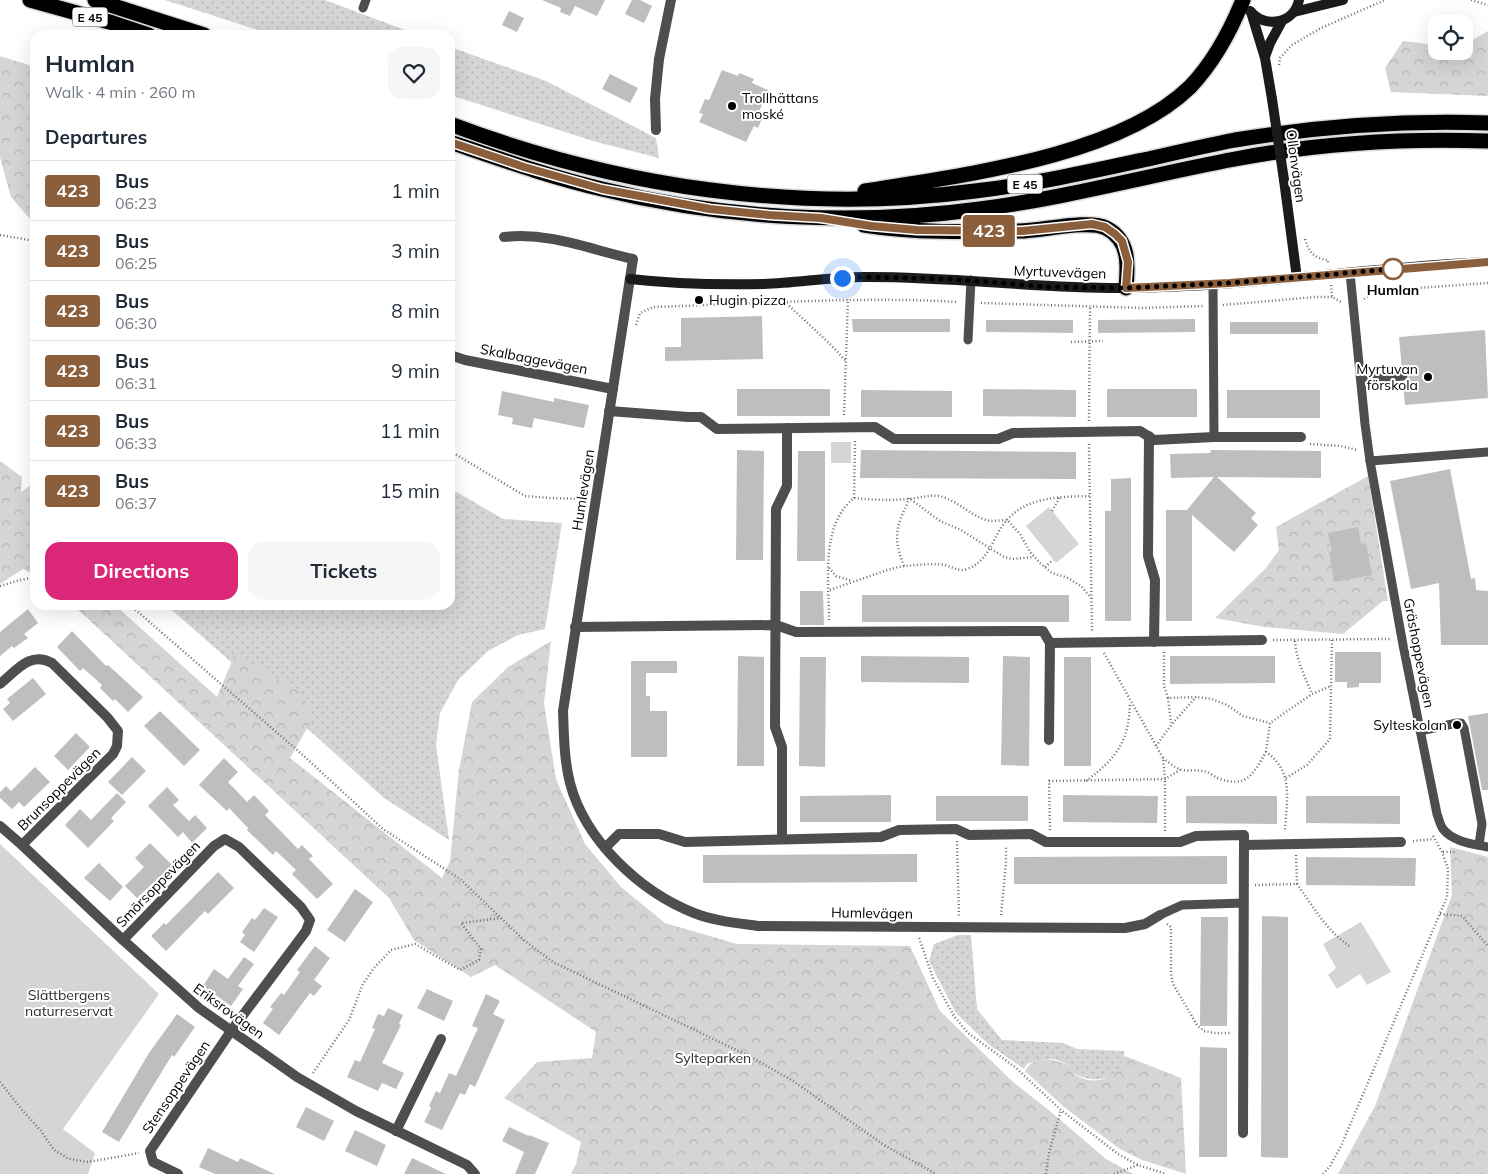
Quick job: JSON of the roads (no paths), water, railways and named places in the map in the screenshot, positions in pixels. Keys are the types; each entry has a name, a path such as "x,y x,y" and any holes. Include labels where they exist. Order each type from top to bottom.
{"highway":[{"name":"E 45","path":"30,0 134,30"},
{"name":"E 45","path":"95,0 188,30"},
{"path":"814,200 954,177 1013,164 1058,153 1124,130 1172,102 1190,86 1206,68 1247,4"},
{"name":"E 45","path":"455,126 538,153 626,176 725,193 814,200 886,199 976,191 1042,181 1233,140 1334,126 1387,122 1488,123"},
{"name":"E 45","path":"455,144 524,167 602,189 710,209 821,218 924,215 1036,201 1238,158 1335,144 1392,140 1488,141"},
{"path":"821,218 871,226 917,230 1022,231 1092,224 1105,227 1122,241 1128,262 1126,288"}],"street":[{"path":"656,130 656,92 659,59 671,0"},
{"path":"1294,12 1299,0"},
{"path":"1265,58 1270,43 1282,21 1294,12 1343,0"},
{"path":"1247,4 1258,18 1265,21 1282,21"},
{"name":"Ollonvägen","path":"1247,4 1265,58 1298,278"},
{"name":"Humlevägen","path":"504,237 524,235 560,239 597,251 632,259 563,711 564,750 570,785 585,818 605,848 634,877 664,900 696,914 730,923 758,926 1125,928 1145,924 1158,916"},
{"name":"Myrtuvevägen","path":"630,280 668,283 755,284 862,277 971,280 1049,287 1126,288 1298,278 1426,265 1488,262"},
{"name":"Skalbaggevägen","path":"455,357 613,389"},
{"path":"609,412 688,418 701,417 717,429 875,427 894,440 998,439 1013,433 1140,431 1154,440 1214,437 1301,437"},
{"path":"782,839 782,747 775,726 776,509 787,486 787,428"},
{"path":"1148,436 1148,556 1155,580 1159,642"},
{"path":"575,627 776,625 796,632 1042,631 1050,642 1049,740"},
{"path":"1050,642 1262,640"},
{"name":"Brunsoppevägen","path":"0,684 31,659 43,658 52,663 108,717 118,731 117,746 113,754 22,845"},
{"name":"Eriksrovägen","path":"0,826 199,1008 307,1082 356,1111 467,1165 475,1174"},
{"path":"605,848 619,834 660,834 685,842 881,837 899,830 956,829 969,835 1031,834 1046,842 1180,842 1196,836 1244,835 1243,1133"},
{"name":"Smörsoppevägen","path":"123,940 214,846 225,839 239,847 301,907 310,920 306,932 231,1031"},
{"path":"1244,845 1401,842"},
{"name":"Stensoppevägen","path":"178,1174 153,1162 150,1151 231,1031"},
{"path":"396,1131 442,1039"}],"lane":[{"name":"Gräshoppevägen","path":"1350,272 1370,461 1437,814 1443,829 1458,840 1484,846"},
{"path":"968,340 971,280"},
{"path":"1213,284 1214,437"},
{"path":"1361,380 1403,376"},
{"path":"1370,461 1488,452"},
{"path":"1420,731 1457,723 1461,723 1464,728 1482,824 1484,846"},
{"path":"1158,916 1182,905 1244,904"}],"place":[{"name":"Trollhättans moské","path":"732,106"},
{"name":"Humlan","path":"1393,269"},
{"name":"Hugin pizza","path":"699,300"},
{"name":"Myrtuvan förskola","path":"1428,377"},
{"name":"Sylteskolan","path":"1457,725"}],"park label":[{"name":"Slättbergens naturreservat","path":"69,1004"},
{"name":"Sylteparken","path":"713,1058"}]}
